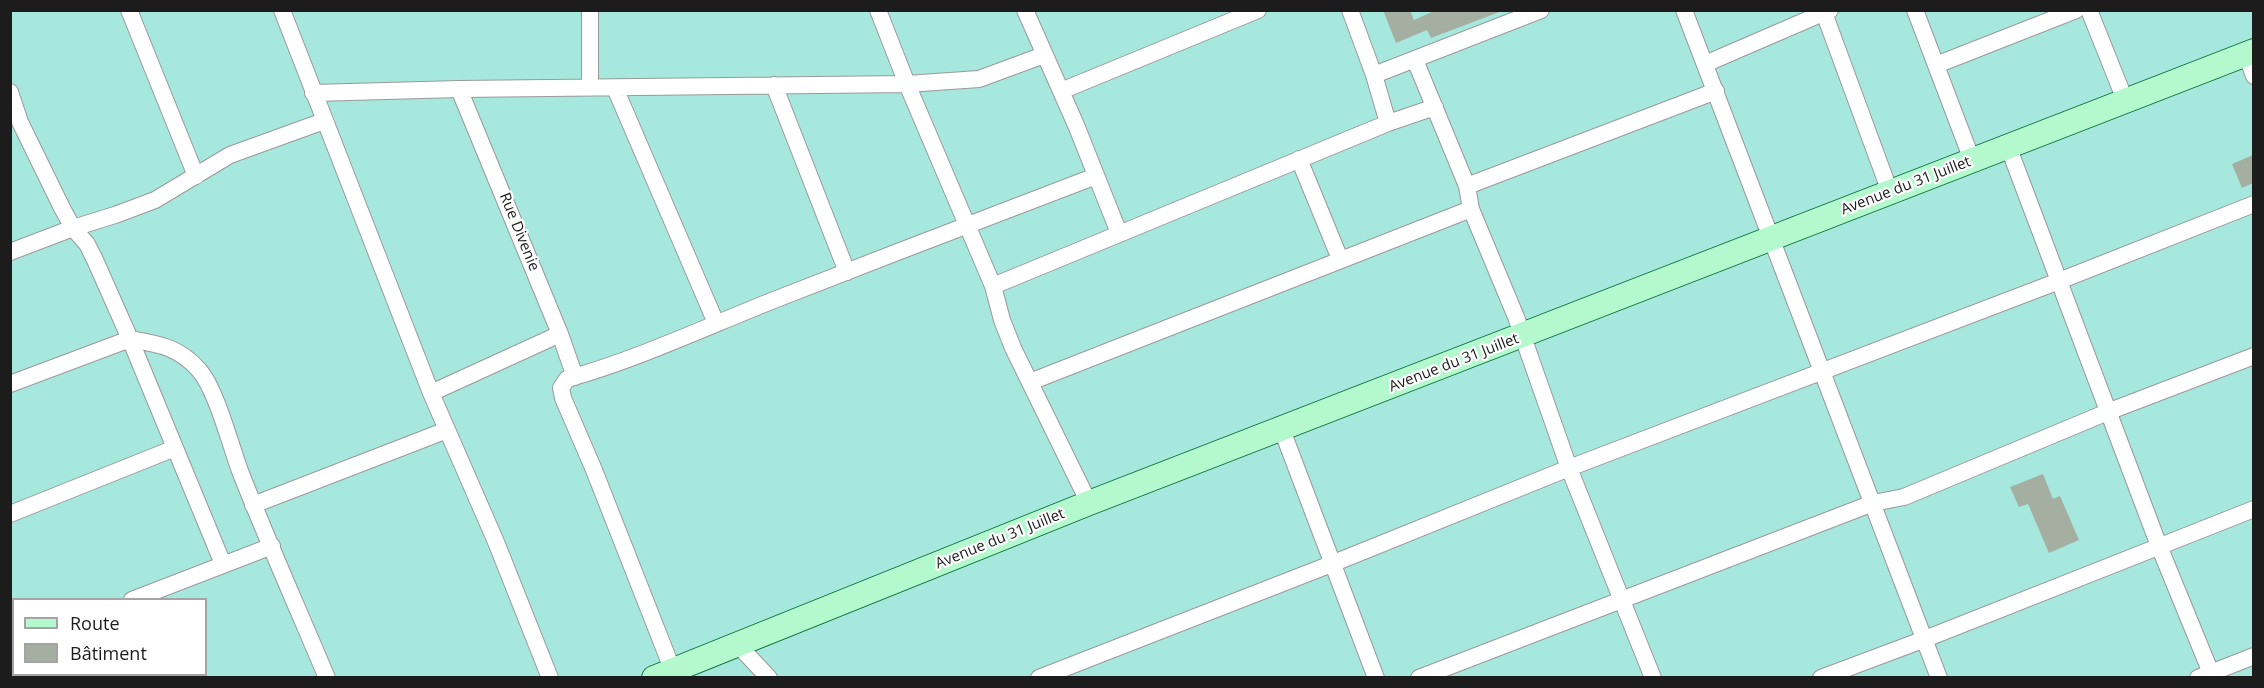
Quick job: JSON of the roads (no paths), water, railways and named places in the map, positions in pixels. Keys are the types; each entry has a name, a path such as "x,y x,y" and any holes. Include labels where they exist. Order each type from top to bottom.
{"street":[{"path":"129,10 196,176"},
{"path":"282,10 430,393 496,542 550,678"},
{"path":"590,10 590,88"},
{"path":"878,10 993,286 1002,320 1089,503"},
{"path":"1025,10 1119,233"},
{"path":"1061,91 1258,10"},
{"path":"1350,10 1374,75 1388,123"},
{"path":"1374,75 1541,10"},
{"path":"1684,10 1939,678"},
{"path":"1915,10 1972,160"},
{"path":"1936,65 2050,15 2076,10"},
{"path":"2089,10 2124,100"},
{"path":"1705,64 1826,11 1890,192"},
{"path":"313,93 907,84 979,79 1044,55"},
{"path":"1415,60 1467,186 1471,209 1522,337 1569,468 1653,678"},
{"name":"Avenue du 31 Juillet","path":"664,674 1089,503 1522,337 2124,100 2251,60"},
{"path":"774,85 847,272"},
{"path":"615,88 716,323"},
{"name":"Rue Divenie","path":"459,89 560,334 575,376"},
{"path":"1467,186 1716,91"},
{"path":"10,92 15,124 73,228 87,244 95,260 223,564"},
{"path":"993,286 1299,159 1388,123 1435,107"},
{"path":"10,252 155,200 230,155 324,121"},
{"path":"2008,146 2110,411 2207,676 2253,656"},
{"path":"1299,159 1340,259"},
{"path":"664,674 594,470 563,398 561,388 567,379 679,340 716,323 1096,176"},
{"path":"1039,678 1569,468 1822,373 2253,204"},
{"path":"1030,382 1471,209"},
{"path":"430,393 560,334"},
{"path":"10,384 130,339 160,344 180,352 201,371 217,404 254,505 327,678"},
{"path":"1419,678 1873,503 1904,497 2110,411 2253,356"},
{"path":"254,505 447,430"},
{"path":"1282,430 1376,678"},
{"path":"10,514 175,448"},
{"path":"1821,678 2253,509"},
{"path":"153,596 223,564 272,546"},
{"path":"738,645 769,678"}]}
